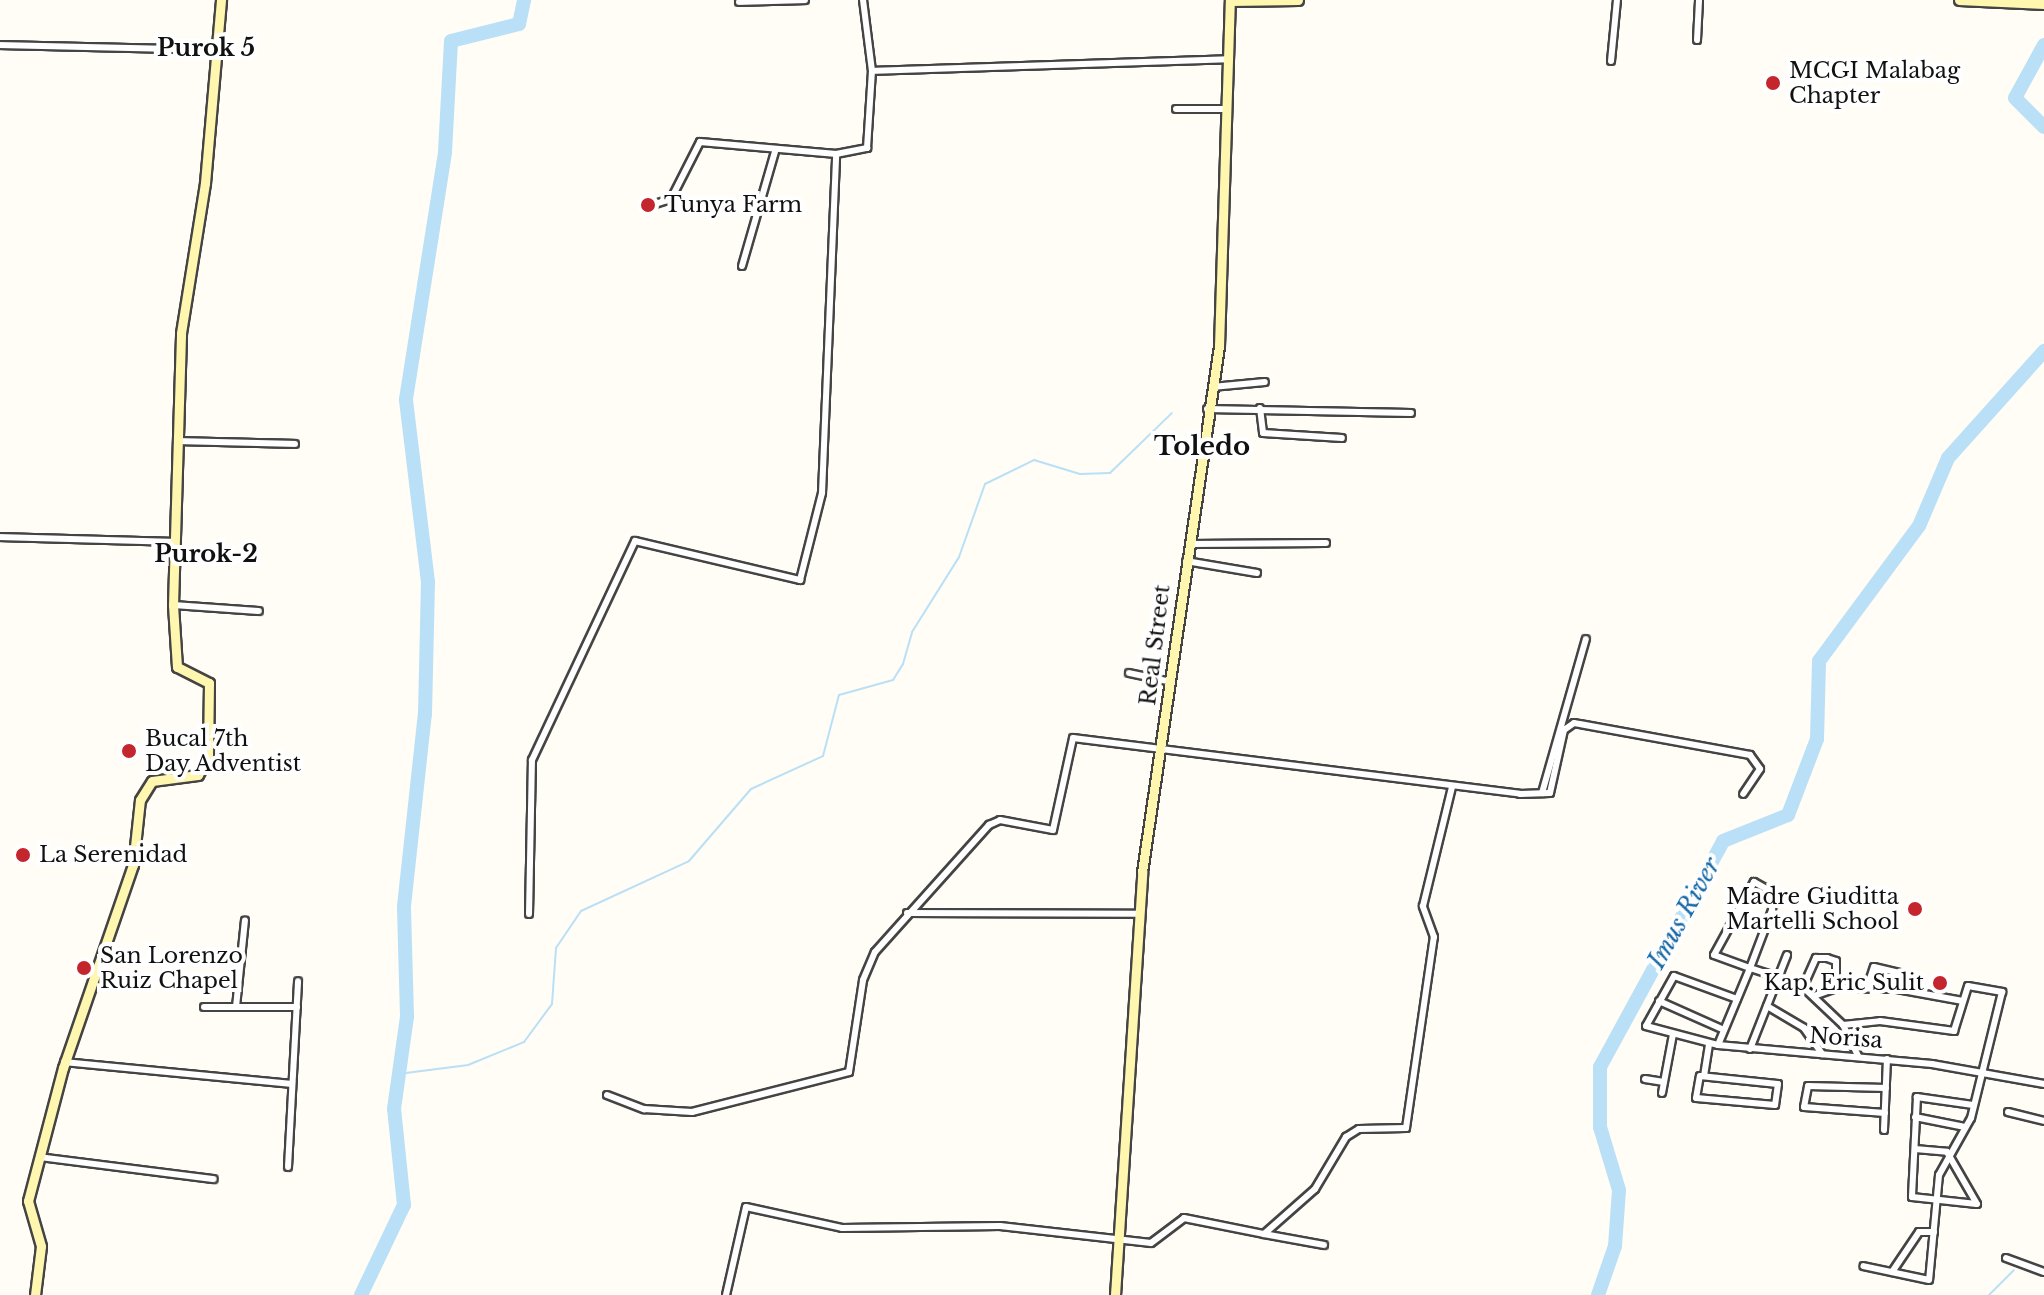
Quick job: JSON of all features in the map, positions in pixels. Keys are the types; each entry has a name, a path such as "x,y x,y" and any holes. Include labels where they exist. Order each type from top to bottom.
{"street":[{"path":"35,1295 41,1246 28,1201 64,1062 133,865 145,785 198,775 208,755 209,683 177,667 173,605 181,333 221,0"},
{"path":"739,2 805,0"},
{"path":"649,206 671,199 700,142 775,152 836,154 867,148 872,71 863,0"},
{"path":"1230,1 1298,0"},
{"path":"1611,61 1617,0"},
{"path":"1697,40 1699,0"},
{"path":"1959,0 2044,4"},
{"name":"Real Street","path":"1115,1295 1121,1237 1138,914 1186,544 1221,312 1225,59 1230,1"},
{"path":"0,45 215,50"},
{"path":"872,71 1225,59"},
{"path":"1176,109 1224,109"},
{"path":"742,266 775,152"},
{"path":"529,914 532,760 635,541 800,580 822,493 836,154"},
{"path":"1212,387 1265,382"},
{"path":"1260,408 1263,433 1342,438"},
{"path":"1207,409 1411,413"},
{"path":"179,441 295,444"},
{"path":"0,537 175,542"},
{"path":"1186,544 1326,543"},
{"path":"1184,560 1257,573"},
{"path":"173,605 259,611"},
{"path":"1542,793 1586,639"},
{"path":"1129,673 1168,681"},
{"path":"607,1095 644,1109 692,1112 849,1072 863,980 907,913 996,821 1053,830 1071,738 1452,787 1550,793 1564,730 1574,723 1750,755 1760,769 1743,794"},
{"path":"1264,1234 1315,1189 1346,1137 1359,1129 1406,1128 1434,937 1423,906 1452,787"},
{"path":"1718,1045 1750,968 1774,893 1754,882 1714,955 1750,968 1778,977 1803,987 1843,1025 1858,1056"},
{"path":"907,913 1138,914"},
{"path":"236,1007 245,920"},
{"path":"1750,1049 1787,955"},
{"path":"1803,987 1816,958 1827,958 1836,961 1836,988"},
{"path":"1867,988 1874,967 1899,973 1897,989"},
{"path":"1724,1030 1659,1001 1679,975 1737,999"},
{"path":"288,1167 298,981"},
{"path":"1843,1025 1880,1021 1954,1031 1968,986 2002,992 1973,1105 1965,1127 1947,1152 1929,1280 1863,1266"},
{"path":"1814,996 1836,988 1897,989 1963,1001"},
{"name":"Norisa","path":"1659,1001 1646,1026 1718,1045 1887,1059 1980,1071 2044,1084"},
{"path":"1767,1006 1804,1028 1822,1054"},
{"path":"204,1007 297,1007"},
{"path":"1662,1093 1673,1034"},
{"path":"1704,1076 1778,1084 1775,1105 1696,1098 1704,1076 1709,1043"},
{"path":"1884,1130 1887,1059"},
{"path":"64,1062 292,1084"},
{"path":"1645,1079 1664,1082"},
{"path":"1885,1113 1804,1107 1808,1086 1886,1088"},
{"path":"1947,1152 1977,1204 1912,1197 1917,1097 1973,1105"},
{"path":"2008,1112 2044,1121"},
{"path":"1915,1117 1965,1127"},
{"path":"1915,1149 1947,1152"},
{"path":"38,1156 214,1179"},
{"path":"726,1295 746,1207 842,1228 927,1222 1121,1237 1151,1243 1184,1218 1324,1245"},
{"path":"1892,1272 1919,1232 1934,1232"},
{"path":"2006,1258 2044,1272"}],"waterway":[{"path":"361,1295 404,1205 394,1109 407,1016 404,906 425,714 428,582 406,399 445,152 451,41 519,24 524,0"},
{"name":"Imus River","path":"2044,45 2015,98 2044,127"},
{"name":"Imus River","path":"1598,1295 1615,1246 1619,1190 1600,1127 1600,1067 1723,841 1788,815 1817,739 1819,661 1919,526 1948,458 2044,351"},
{"path":"398,1074 468,1065 524,1042 552,1004 556,948 581,911 689,861 751,789 823,756 839,695 893,680 903,664 912,632 959,557 985,484 1034,460 1080,474 1110,473 1172,413"},
{"path":"1989,1295 2014,1270"}],"place":[{"name":"MCGI Malabag Chapter","path":"1773,83"},
{"name":"Tunya Farm","path":"648,205"},
{"name":"Bucal 7th Day Adventist","path":"129,751"},
{"name":"La Serenidad","path":"23,855"},
{"name":"Madre Giuditta Martelli School","path":"1915,909"},
{"name":"San Lorenzo Ruiz Chapel","path":"84,968"},
{"name":"Kap. Eric Sulit","path":"1940,983"}],"district":[{"name":"Purok 5","path":"206,48"},
{"name":"Toledo","path":"1202,447"},
{"name":"Purok-2","path":"206,554"}]}
